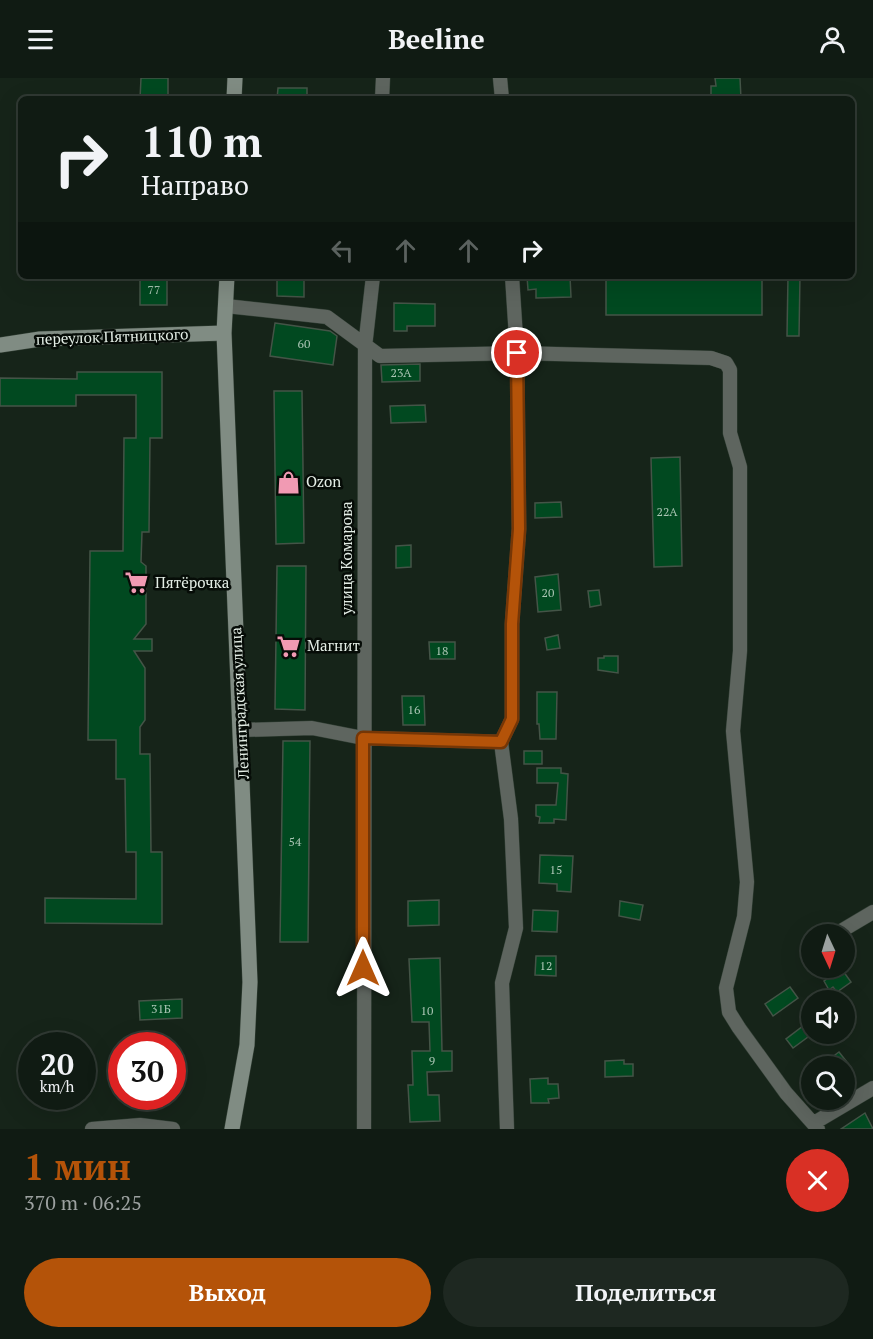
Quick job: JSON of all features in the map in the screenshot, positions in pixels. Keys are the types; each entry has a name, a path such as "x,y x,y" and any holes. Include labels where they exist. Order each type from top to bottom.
{"main road":[{"path":"234,96 235,78"},
{"name":"Ленинградская улица","path":"227,279 224,333 242,730 250,981 247,1045 232,1129"},
{"name":"переулок Пятницкого","path":"0,345 40,339 224,333"}],"street":[{"path":"382,96 383,78"},
{"path":"500,78 502,96"},
{"name":"улица Комарова","path":"364,1129 365,347 373,279"},
{"path":"507,1129 502,983 516,928 511,819 501,742 512,719 512,624 519,529 517,353 512,279"},
{"path":"226,306 327,316 338,322 365,347 380,356 517,353 711,358 726,363 730,370 730,433 740,467 740,651 733,731 747,882 744,917 726,988 729,1012 786,1093 816,1126 873,1088"},
{"path":"242,730 312,728 363,738 501,742"},
{"path":"853,924 873,912"},
{"path":"92,1129 140,1125 173,1129"}],"building":[{"path":"141,78 168,78 168,96 140,96"},
{"path":"715,78 740,78 741,96 711,96 711,86 716,86"},
{"path":"278,88 307,88 307,96 277,96"},
{"path":"140,279 167,279 167,305 140,305"},
{"path":"277,279 304,279 304,297 277,296"},
{"path":"527,279 570,279 571,297 536,298 536,289 528,290"},
{"path":"606,279 762,279 762,315 606,315"},
{"path":"788,279 800,279 799,336 787,336"},
{"path":"394,303 435,304 435,326 407,326 407,331 394,331"},
{"path":"275,323 330,331 337,336 333,365 270,356"},
{"path":"420,364 420,381 382,382 381,365"},
{"path":"77,372 162,372 162,438 150,438 149,532 142,532 141,562 146,566 146,624 134,639 152,639 152,651 134,651 145,668 145,720 140,727 140,754 150,754 151,852 162,852 162,924 45,923 45,898 136,899 136,852 126,852 125,779 116,779 116,740 88,740 90,551 123,551 124,438 136,438 136,395 76,395 76,406 0,406 0,378 77,379"},
{"path":"274,391 302,391 304,543 276,544"},
{"path":"425,405 426,422 391,423 390,406"},
{"path":"680,457 682,566 654,567 651,458"},
{"path":"561,502 562,517 535,518 535,503"},
{"path":"411,545 411,567 396,568 396,546"},
{"path":"277,566 306,566 305,710 275,709"},
{"path":"558,574 561,610 538,612 535,577"},
{"path":"599,590 601,605 590,607 588,591"},
{"path":"558,635 560,648 547,650 545,638"},
{"path":"429,642 455,642 455,659 430,659"},
{"path":"604,656 618,656 618,673 598,670 598,658 604,658"},
{"path":"537,692 557,692 556,739 540,739 539,724 537,724"},
{"path":"402,696 424,696 425,725 403,725"},
{"path":"283,741 310,741 308,942 280,942"},
{"path":"524,751 542,751 542,764 524,764"},
{"path":"537,768 561,768 561,773 568,774 566,820 554,819 554,823 539,823 540,817 536,816 536,805 556,805 558,783 537,783"},
{"path":"540,855 573,856 571,892 557,891 557,884 539,883"},
{"path":"439,900 439,925 408,926 408,901"},
{"path":"620,901 643,905 640,920 619,916"},
{"path":"533,910 558,911 557,932 532,931"},
{"path":"536,956 556,956 556,976 535,975"},
{"path":"440,958 442,1051 452,1051 452,1071 427,1072 428,1095 439,1095 440,1121 410,1122 408,1085 413,1085 412,1051 430,1051 429,1022 412,1022 409,959"},
{"path":"828,978 848,978 851,982 840,990 833,987 829,990 824,981"},
{"path":"790,987 798,998 773,1016 765,1004"},
{"path":"182,999 182,1018 140,1020 139,1001"},
{"path":"801,1028 801,1042 793,1048 786,1039"},
{"path":"624,1060 624,1064 633,1064 633,1076 605,1077 605,1061"},
{"path":"548,1078 548,1084 558,1084 559,1098 548,1099 549,1103 531,1103 530,1079"},
{"path":"865,1113 873,1129 841,1129"}],"place":[{"name":"Ozon","path":"288,482"},
{"name":"Пятёрочка","path":"137,583"},
{"name":"Магнит","path":"289,646"}],"route":[{"path":"363,968 363,738 501,742 512,719 512,624 519,529 517,353"}]}
